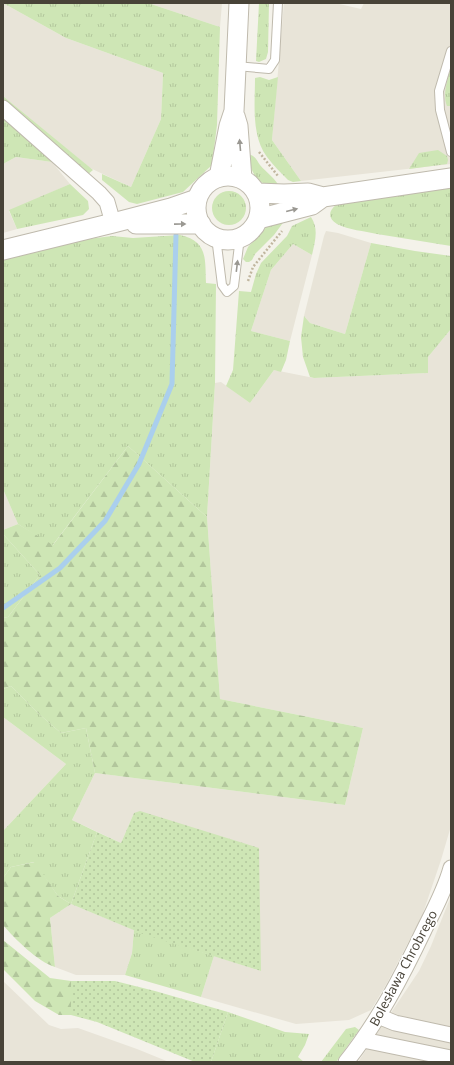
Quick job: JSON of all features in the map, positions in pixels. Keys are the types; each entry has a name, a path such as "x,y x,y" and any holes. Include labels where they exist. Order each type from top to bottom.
{"street":[{"path":"239,3 234,111 238,126 242,179"},
{"path":"3,108 99,193 107,202 113,223"},
{"path":"219,177 228,126 234,111"},
{"path":"232,176 242,179 250,184 257,193 260,202 258,219 254,226 248,233 231,239 220,238 210,234 201,224 197,216 196,206 204,186 219,177 232,176"},
{"path":"257,193 308,193 323,197 451,178"},
{"path":"258,219 312,205 323,197"},
{"path":"3,250 171,208 198,199"},
{"path":"113,223 201,224"},
{"name":"Bolesława Chrobrego","path":"346,1062 363,1040 378,1016 413,953 450,878"},
{"path":"378,1016 395,1023 451,1035"},
{"path":"363,1040 451,1058"}],"lane":[{"path":"236,66 269,69 275,60 278,3"},
{"path":"451,51 439,91 440,110 451,152"},
{"path":"216,237 222,285 227,292 234,286 240,237"}],"path":[{"path":"257,150 280,179"},
{"path":"246,288 252,267 284,229"}],"shaded area":[{"path":"3,3 66,38 163,73 161,119 131,187 90,168 3,96"},
{"path":"148,3 222,3 220,27"},
{"path":"284,3 335,3 361,9 364,3 451,3 451,164 301,181 272,140"},
{"path":"16,157 52,162 70,184 9,211 17,229 3,233 3,164"},
{"path":"326,231 371,243 345,334 310,323 304,316"},
{"path":"293,244 312,255 290,341 251,331 271,270"},
{"path":"451,329 451,826 422,916 371,1010 349,1020 296,1024 201,997 214,956 261,971 134,813 121,843 72,820 95,773 345,805 363,728 220,699 207,517 215,383 221,382 250,403 274,370 314,378 428,373 428,357"},
{"path":"3,489 18,524 3,530"},
{"path":"3,717 66,764 3,831"},
{"path":"451,896 451,1062 358,1062 419,971 431,946"},
{"path":"71,904 134,930 132,953 125,975 76,975 55,967 50,918"},
{"path":"3,981 49,1025 61,1029 78,1028 169,1062 3,1062"}],"green space":[{"path":"3,3 148,3 220,27 217,125 212,165 183,192 137,204 129,202 102,180 102,174 131,187 161,119 163,73 66,38"},
{"path":"259,3 269,3 268,52 266,59 259,62 256,61"},
{"path":"451,67 451,106 447,106 445,92"},
{"path":"260,77 269,80 278,77 272,140 301,181 293,182 288,180 269,160 258,139 255,119 255,78"},
{"path":"3,96 93,170 87,175 3,103"},
{"path":"3,115 52,157 52,162 16,157 3,164"},
{"path":"438,150 447,156 447,164 409,169 419,153"},
{"path":"251,155 280,188 267,185 258,180 248,159 248,156"},
{"path":"70,184 88,201 89,209 83,215 17,229 9,210"},
{"path":"451,187 451,246 352,229 337,224 332,220 330,215 333,207 336,205"},
{"path":"226,191 232,191 236,192 243,198 246,208 245,215 239,222 232,225 226,225 222,224 215,218 212,211 212,205 213,201 219,194"},
{"path":"311,217 316,231 312,255 293,244 271,270 251,331 290,341 286,360 281,372 274,370 250,403 226,386 233,370 239,291 251,292 261,263 287,236 292,226"},
{"path":"285,220 274,235 255,254 252,260 246,262 243,259 248,247 269,224"},
{"path":"180,235 189,238 200,246 205,259 206,283 216,284 215,383 207,517 128,446 52,546 18,524 3,489 3,259 88,239 112,236 133,238"},
{"path":"371,243 451,256 451,329 428,357 428,373 310,377 303,357 301,337 304,316 310,323 345,334"},
{"path":"128,446 207,517 220,699 363,728 345,805 95,773 86,728 61,733 39,714 11,686 3,689 3,618 8,617 40,575 3,534 3,530 18,524 53,545"},
{"path":"3,534 40,575 8,617 3,618"},
{"path":"11,686 39,714 61,733 86,728 95,773 72,820 97,832 71,904 58,896 34,862 11,867 3,878 3,831 66,764 3,717 3,689"},
{"path":"140,811 259,848 261,971 143,934 71,904 97,832 121,843 134,813"},
{"path":"35,862 58,896 71,904 50,918 55,967 34,955 3,925 3,878 11,867"},
{"path":"134,930 214,956 201,997 125,975 132,953"},
{"path":"3,940 50,978 71,981 71,1015 59,1015 35,1001 3,969"},
{"path":"71,981 115,981 228,1012 211,1062 195,1062 97,1022 71,1015"},
{"path":"228,1012 285,1032 309,1034 298,1057 304,1062 211,1062"},
{"path":"355,1027 359,1030 336,1062 321,1062 346,1029"}],"waterway":[{"path":"3,608 60,568 105,521 139,464 172,384 176,235"}]}
